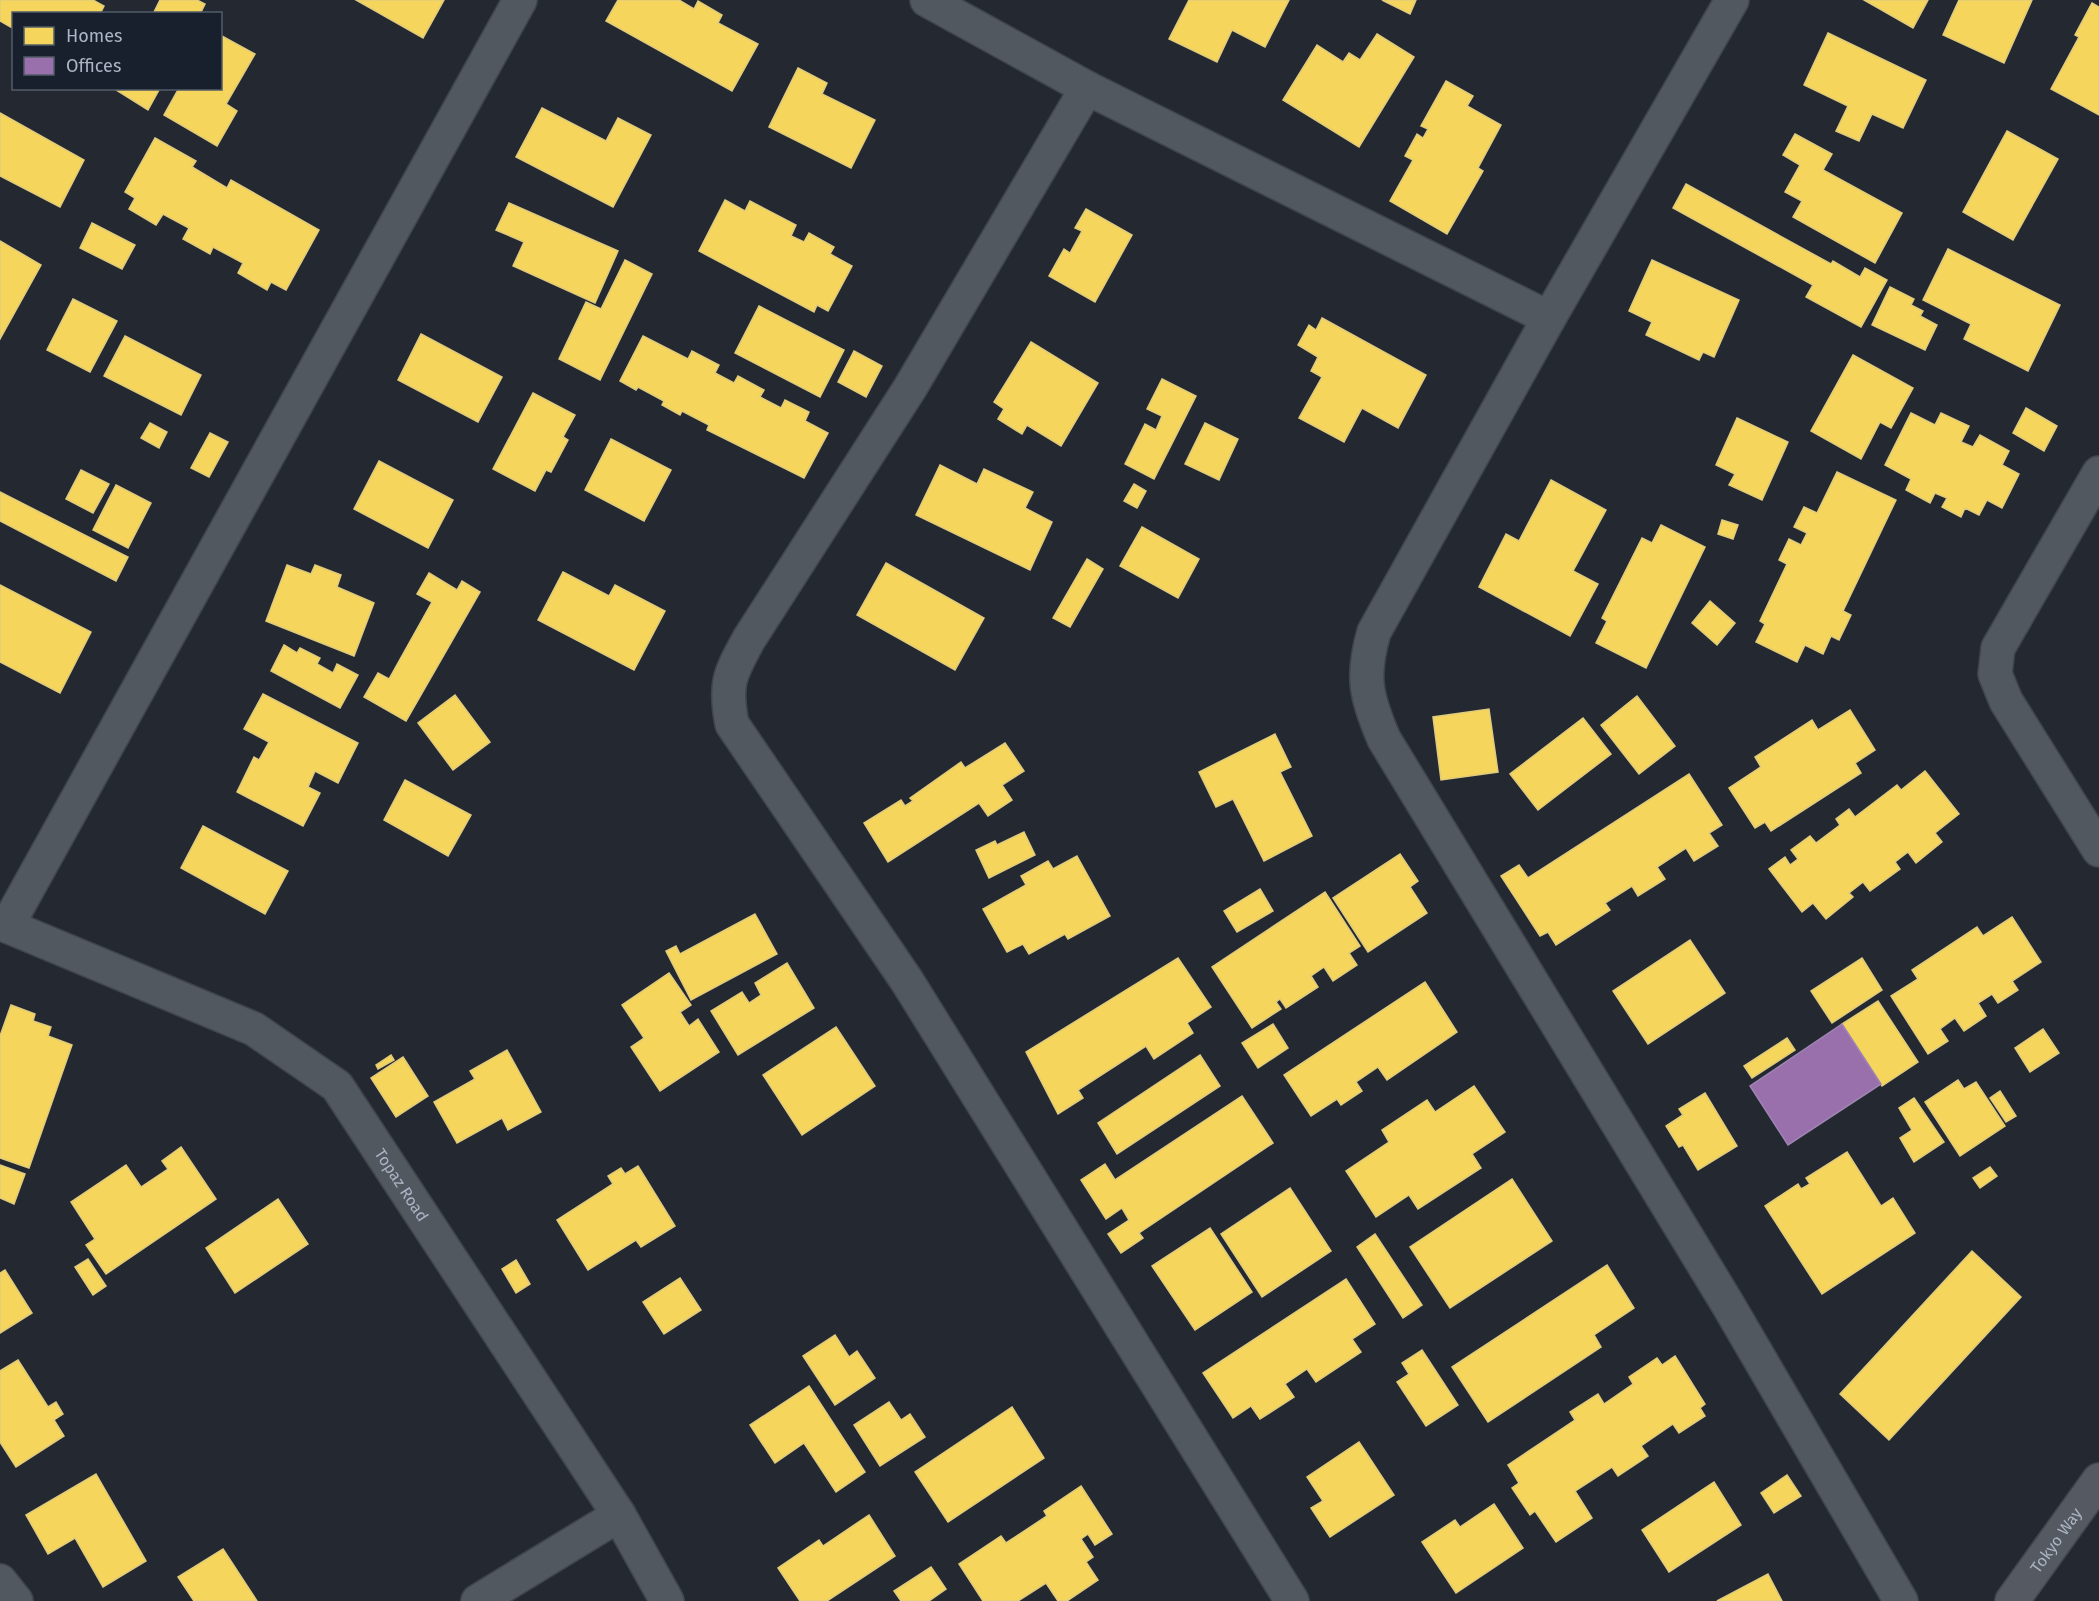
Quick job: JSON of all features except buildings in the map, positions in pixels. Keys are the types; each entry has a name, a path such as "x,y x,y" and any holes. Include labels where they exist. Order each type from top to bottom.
{"main road":[{"name":"Tokyo Way","path":"2012,1601 2099,1480"}],"street":[{"path":"3,925 520,0"},
{"path":"927,0 1087,88 1549,318"},
{"path":"1732,0 1549,318 1374,632 1365,663 1373,713 1384,739 1727,1303 1901,1601"},
{"path":"1087,88 910,388 749,639 732,670 726,696 732,724 907,981 1292,1601"},
{"path":"2099,473 1998,648 1995,674 2006,701 2099,850"},
{"name":"Topaz Road","path":"3,925 168,996 254,1029 337,1086 619,1515 667,1601"},
{"path":"478,1601 619,1515"},
{"path":"0,1581 16,1601"}]}
